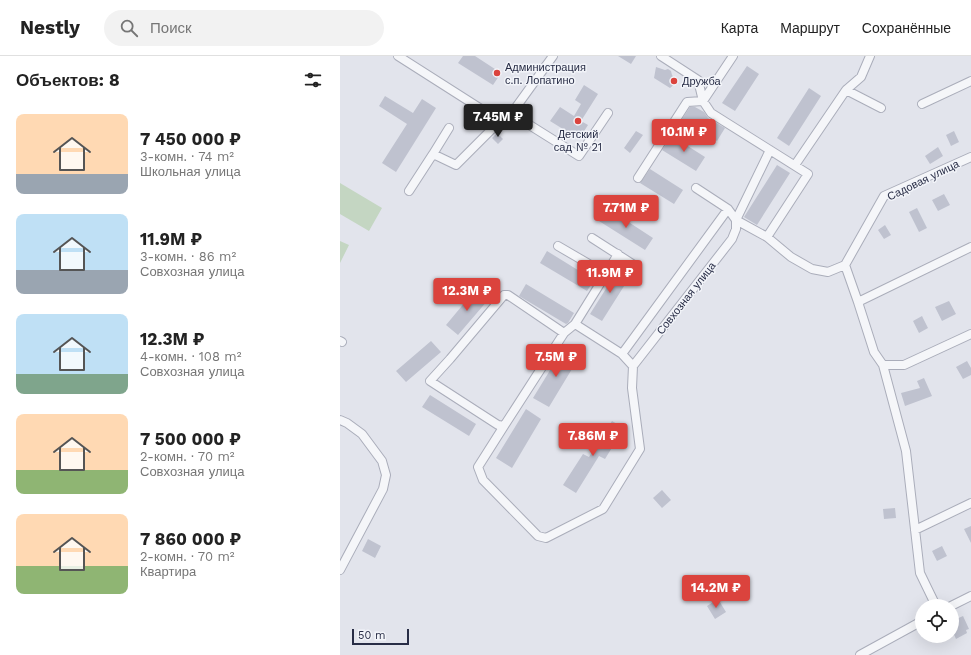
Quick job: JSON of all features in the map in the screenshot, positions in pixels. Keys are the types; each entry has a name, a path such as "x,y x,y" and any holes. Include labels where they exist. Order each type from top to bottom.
{"street":[{"path":"398,56 500,121 506,121 512,114 553,56"},
{"path":"661,56 698,80 704,101 711,113 808,174 767,237"},
{"path":"704,101 733,56"},
{"path":"795,165 846,90 861,77 870,56"},
{"path":"922,104 971,81"},
{"path":"846,90 881,108"},
{"path":"638,178 687,102 704,101"},
{"path":"512,114 580,156 608,113"},
{"path":"433,154 456,165 500,121"},
{"path":"410,192 449,128"},
{"name":"Совхозная улица","path":"633,366 732,239 736,229 736,220 770,150"},
{"name":"Садовая улица","path":"845,265 884,196 971,157"},
{"path":"696,188 728,209 736,220 767,237 791,257 812,269 828,272 845,265 874,352 883,365 906,451 920,573 933,599"},
{"path":"622,354 728,209"},
{"path":"592,238 634,265"},
{"path":"558,246 606,274"},
{"path":"858,302 971,247"},
{"path":"575,324 622,354 633,366 632,388 640,449 603,509 546,538 538,536 483,480 478,467 564,332 575,324 618,254"},
{"path":"504,426 498,425 430,381 504,295 508,295 564,332"},
{"path":"883,365 904,365 971,334"},
{"path":"340,420 347,423 362,434 382,461 386,475 383,489 340,570"},
{"path":"915,530 971,503"},
{"path":"959,602 971,596"},
{"path":"860,655 915,625"}],"green space":[{"path":"340,183 382,208 369,231 340,214"},
{"path":"340,241 349,245 340,263"}],"building":[{"path":"463,56 475,56 501,73 493,85 458,63"},
{"path":"618,56 636,56 631,64"},
{"path":"747,66 759,74 735,111 722,103"},
{"path":"656,67 671,71 677,82 670,88 654,78"},
{"path":"584,85 598,94 581,121 588,125 579,139 550,121 560,107 574,116 581,104 575,100"},
{"path":"809,88 821,96 789,146 777,138"},
{"path":"385,96 413,113 422,99 436,108 396,172 382,163 407,124 379,106"},
{"path":"690,107 695,107 704,112 708,118 725,128 717,141 682,119"},
{"path":"636,131 643,135 630,153 624,148"},
{"path":"954,131 959,142 951,146 946,135"},
{"path":"497,133 503,139 498,144 492,138"},
{"path":"672,136 705,157 696,171 662,150"},
{"path":"938,147 943,156 930,164 925,156"},
{"path":"777,165 790,173 757,225 744,217"},
{"path":"650,169 683,190 674,204 640,183"},
{"path":"944,194 950,205 938,211 932,200"},
{"path":"607,208 653,238 645,250 599,221"},
{"path":"917,208 927,228 919,232 909,212"},
{"path":"885,225 891,235 884,239 878,230"},
{"path":"547,251 594,280 587,291 540,263"},
{"path":"619,268 631,275 602,321 590,314"},
{"path":"526,284 574,313 568,323 566,324 519,296"},
{"path":"476,289 488,300 458,335 446,325"},
{"path":"949,301 956,314 942,321 935,307"},
{"path":"922,316 928,328 919,333 913,321"},
{"path":"431,341 441,352 406,382 396,371"},
{"path":"563,349 578,359 549,407 533,398"},
{"path":"967,361 971,368 971,375 963,379 956,367"},
{"path":"924,378 932,396 905,406 901,393 920,388 917,381"},
{"path":"430,395 476,424 469,436 422,407"},
{"path":"526,409 541,419 512,468 496,458"},
{"path":"612,421 624,428 605,459 599,456 576,493 563,485 583,454 589,457"},
{"path":"662,490 671,500 662,508 653,498"},
{"path":"895,508 896,518 884,519 883,509"},
{"path":"971,526 971,543 964,529"},
{"path":"368,539 381,546 375,558 362,551"},
{"path":"942,546 947,556 937,561 932,551"},
{"path":"718,599 726,612 715,619 707,606"},
{"path":"963,616 969,629 966,630 967,633 959,637 959,618"}],"place":[{"name":"Администрация с.п. Лопатино","path":"497,73"},
{"name":"Дружба","path":"674,81"},
{"name":"Детский сад № 21","path":"578,121"}]}
